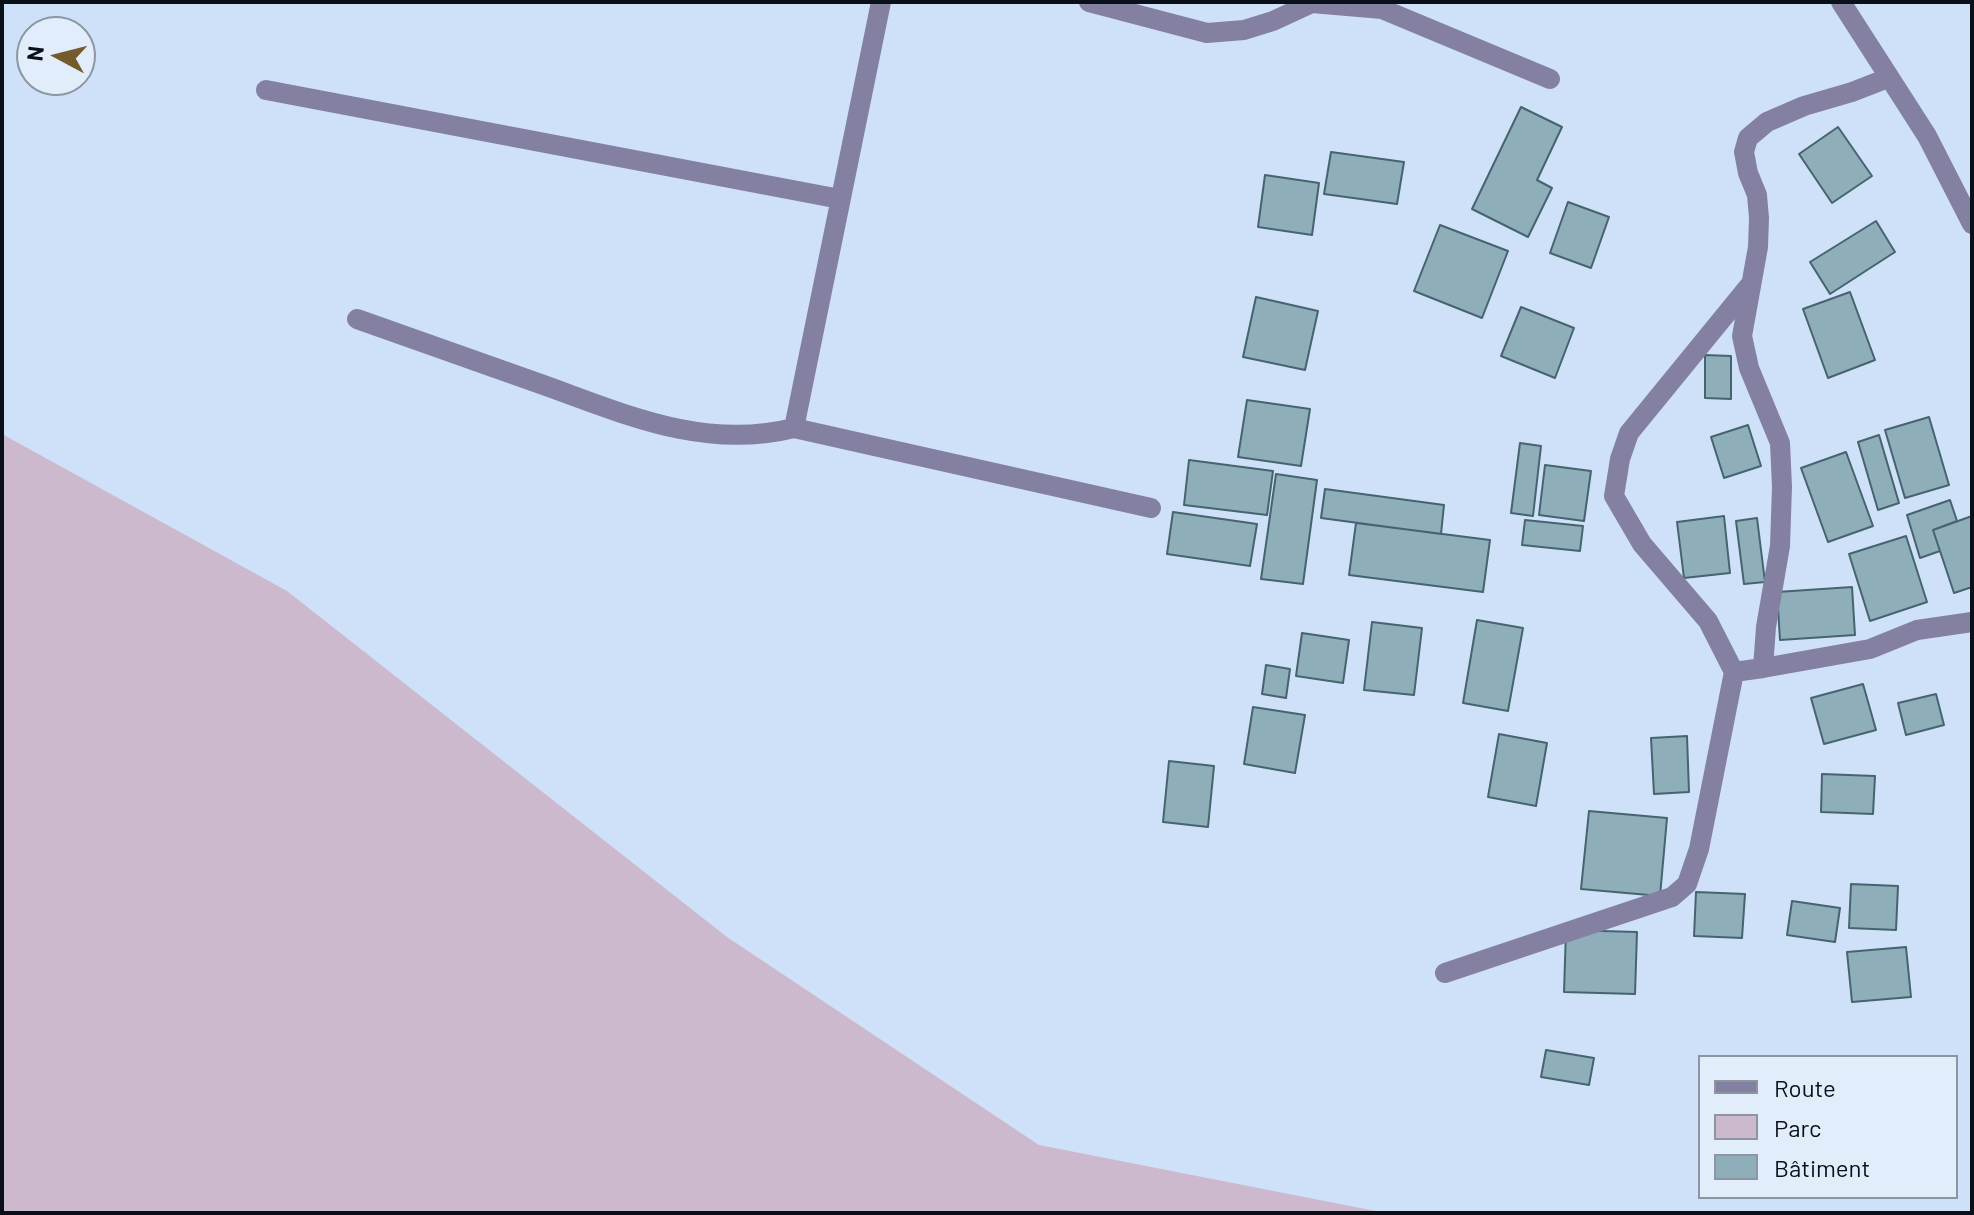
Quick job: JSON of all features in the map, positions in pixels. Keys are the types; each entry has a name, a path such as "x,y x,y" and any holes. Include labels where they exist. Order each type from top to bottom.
{"street":[{"path":"794,428 881,2"},
{"path":"1089,2 1207,33 1244,30 1312,3 1382,9 1550,79"},
{"path":"1841,2 1927,136 1972,224"},
{"path":"1763,668 1780,546 1782,487 1780,443 1749,368 1742,336 1758,247 1759,218 1757,195 1744,152 1748,138 1767,122 1888,78"},
{"path":"266,90 840,199"},
{"path":"1445,973 1672,897 1687,884 1699,849 1734,672 1708,621 1642,544 1614,496 1620,459 1629,433 1749,286"},
{"path":"357,319 656,425 725,436 762,436 794,428 1151,508"},
{"path":"1734,672 1870,649 1917,630 1972,622"}],"green space":[{"path":"2,434 287,591 727,937 1039,1145 1386,1213 2,1213"}],"building":[{"path":"1521,107 1562,127 1537,180 1552,188 1528,237 1472,209"},
{"path":"1838,127 1872,176 1832,203 1799,154"},
{"path":"1331,152 1404,162 1397,204 1324,194"},
{"path":"1265,175 1319,183 1312,235 1258,227"},
{"path":"1568,202 1609,217 1591,268 1550,253"},
{"path":"1876,221 1895,252 1830,294 1810,262"},
{"path":"1440,225 1508,251 1482,318 1414,291"},
{"path":"1850,292 1875,360 1828,378 1803,309"},
{"path":"1256,297 1318,311 1305,370 1243,357"},
{"path":"1521,307 1574,328 1555,378 1501,356"},
{"path":"1705,355 1731,356 1731,399 1705,398"},
{"path":"1247,400 1310,409 1301,466 1238,457"},
{"path":"1929,417 1949,485 1905,498 1885,430"},
{"path":"1748,425 1761,466 1724,478 1711,437"},
{"path":"1879,435 1899,503 1878,510 1858,442"},
{"path":"1520,443 1541,446 1533,516 1511,513"},
{"path":"1846,452 1873,526 1828,542 1801,468"},
{"path":"1189,460 1273,471 1267,515 1184,505"},
{"path":"1545,465 1591,471 1584,521 1539,515"},
{"path":"1276,474 1317,480 1303,584 1261,579"},
{"path":"1325,489 1444,505 1441,534 1321,518"},
{"path":"1950,500 1957,521 1933,530 1940,551 1920,558 1907,515"},
{"path":"1173,512 1257,524 1250,566 1167,554"},
{"path":"1724,516 1730,573 1684,578 1677,522"},
{"path":"1972,516 1972,587 1954,593 1933,530"},
{"path":"1757,518 1765,582 1744,584 1736,521"},
{"path":"1525,520 1583,526 1580,551 1522,545"},
{"path":"1356,523 1490,540 1483,592 1349,575"},
{"path":"1906,536 1927,602 1870,621 1849,554"},
{"path":"1852,587 1855,635 1780,640 1777,592"},
{"path":"1477,620 1523,628 1508,711 1463,703"},
{"path":"1372,622 1422,628 1414,695 1364,690"},
{"path":"1302,633 1349,640 1343,683 1296,676"},
{"path":"1266,665 1290,669 1286,698 1262,694"},
{"path":"1863,684 1876,730 1824,744 1811,698"},
{"path":"1936,694 1944,725 1906,735 1898,703"},
{"path":"1253,707 1305,715 1295,773 1244,764"},
{"path":"1499,734 1547,743 1536,806 1488,797"},
{"path":"1687,736 1689,792 1654,794 1651,738"},
{"path":"1169,761 1214,766 1208,827 1163,822"},
{"path":"1822,774 1875,776 1873,814 1821,812"},
{"path":"1589,811 1667,818 1660,896 1581,889"},
{"path":"1851,884 1898,886 1896,930 1849,928"},
{"path":"1696,892 1745,894 1742,938 1694,936"},
{"path":"1792,901 1840,908 1835,942 1787,935"},
{"path":"1566,930 1637,932 1635,994 1564,992"},
{"path":"1906,947 1911,997 1852,1002 1847,952"},
{"path":"1546,1050 1594,1058 1589,1085 1541,1077"}]}
